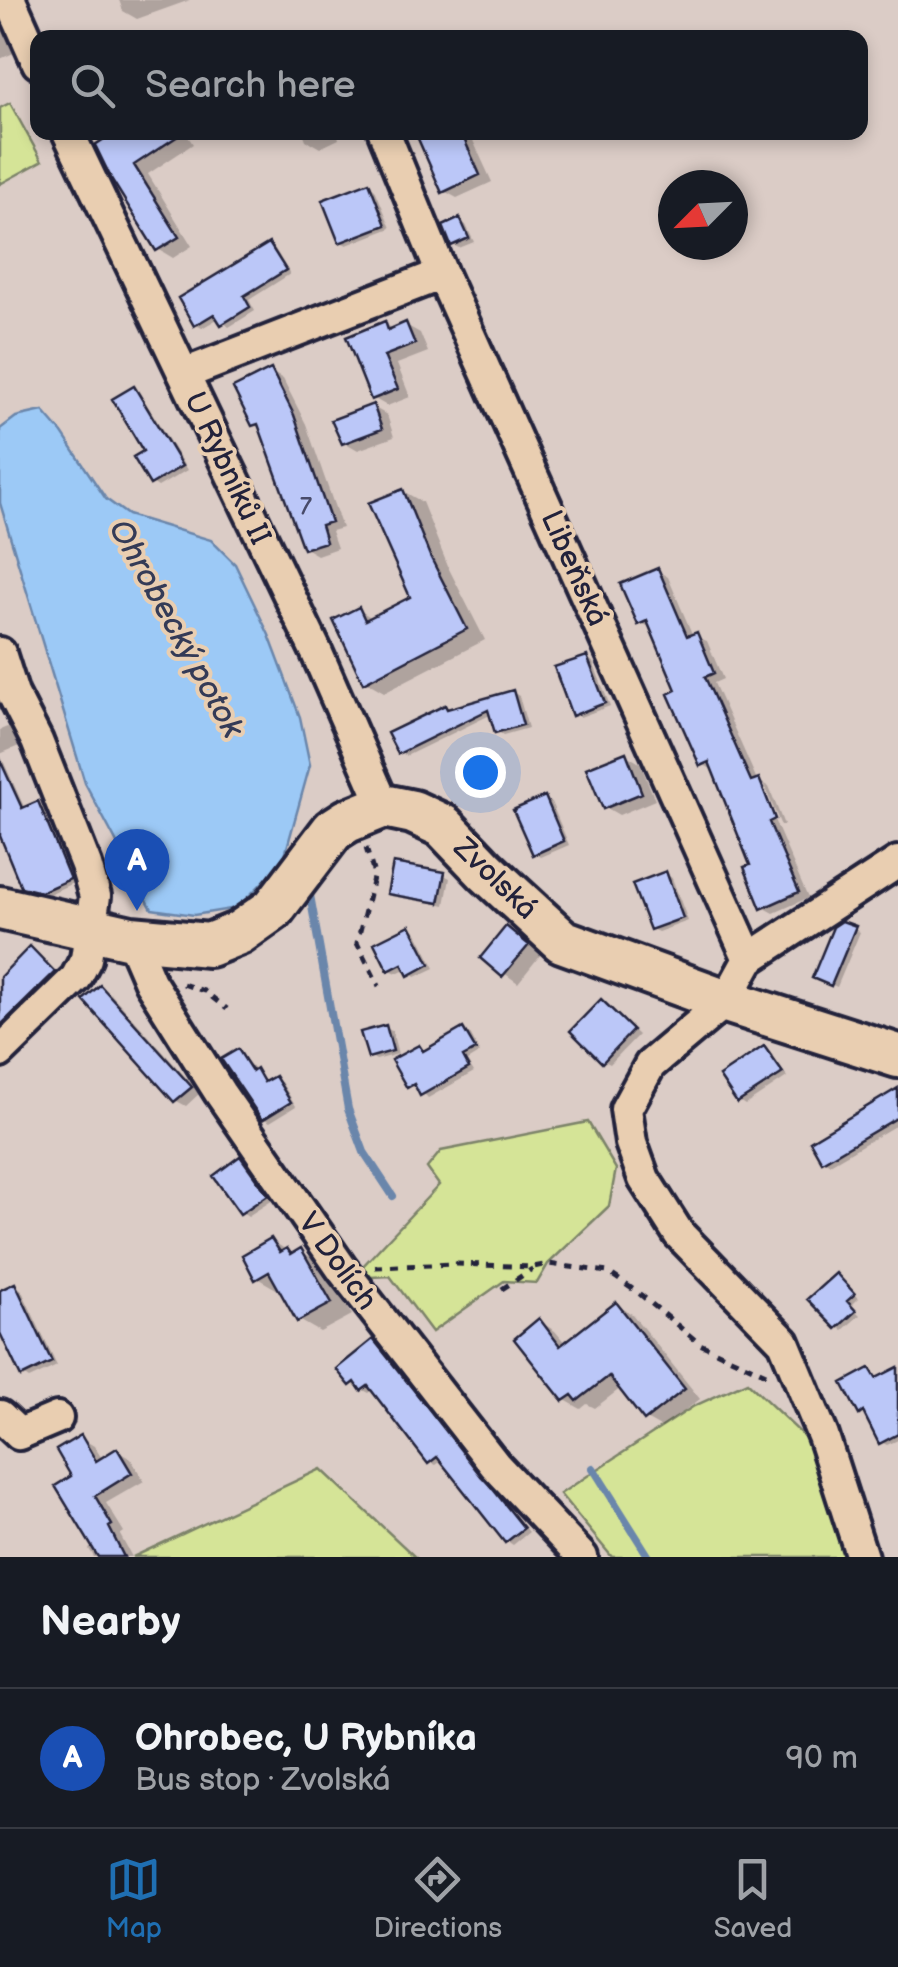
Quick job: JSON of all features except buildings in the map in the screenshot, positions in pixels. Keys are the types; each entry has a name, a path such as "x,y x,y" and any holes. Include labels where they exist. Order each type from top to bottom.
{"street":[{"path":"10,0 30,45"},
{"name":"U Rybníků II","path":"72,140 316,651 366,814"},
{"name":"Libeňská","path":"387,140 442,274 748,959"},
{"path":"184,374 442,274"},
{"path":"0,653 13,694 37,741 86,864 110,934"},
{"name":"Zvolská","path":"366,814 413,812 443,826 562,941 726,1001 898,1056"},
{"path":"0,908 110,934 209,945 239,934 272,910 333,830 366,814"},
{"path":"862,1557 823,1436 784,1342 679,1234 644,1179 631,1142 626,1109 650,1065 726,1001 748,959 898,862"},
{"path":"0,1052 76,978 86,958 110,934"},
{"name":"V Dolích","path":"110,934 150,982 220,1093 342,1269 495,1465 582,1557"},
{"path":"0,1416 19,1434 57,1418"}],"path":[{"path":"366,814 374,874 356,943 379,986"},
{"path":"342,1269 457,1264 534,1268"},
{"path":"502,1290 534,1268 548,1264 608,1272 700,1344 766,1373 777,1386"}],"green space":[{"path":"10,103 42,161 0,184 0,108"},
{"path":"588,1122 616,1169 609,1206 548,1264 537,1283 504,1281 432,1332 390,1276 371,1277 362,1267 439,1185 427,1168 441,1151"},
{"path":"747,1382 811,1443 849,1557 612,1557 560,1494 694,1406"},
{"path":"321,1469 415,1557 133,1557"}],"water":[{"path":"43,411 106,499 128,515 211,540 235,564 269,635 300,717 310,765 283,862 237,908 194,915 152,909 85,783 0,503 0,429 16,417"}],"waterway":[{"name":"Ohrobecký potok","path":"310,895 348,1109 364,1152 393,1196"},
{"name":"Ohrobecký potok","path":"593,1468 649,1557"}],"place":[{"name":"Ohrobec, U Rybníka","path":"137,911"}]}
